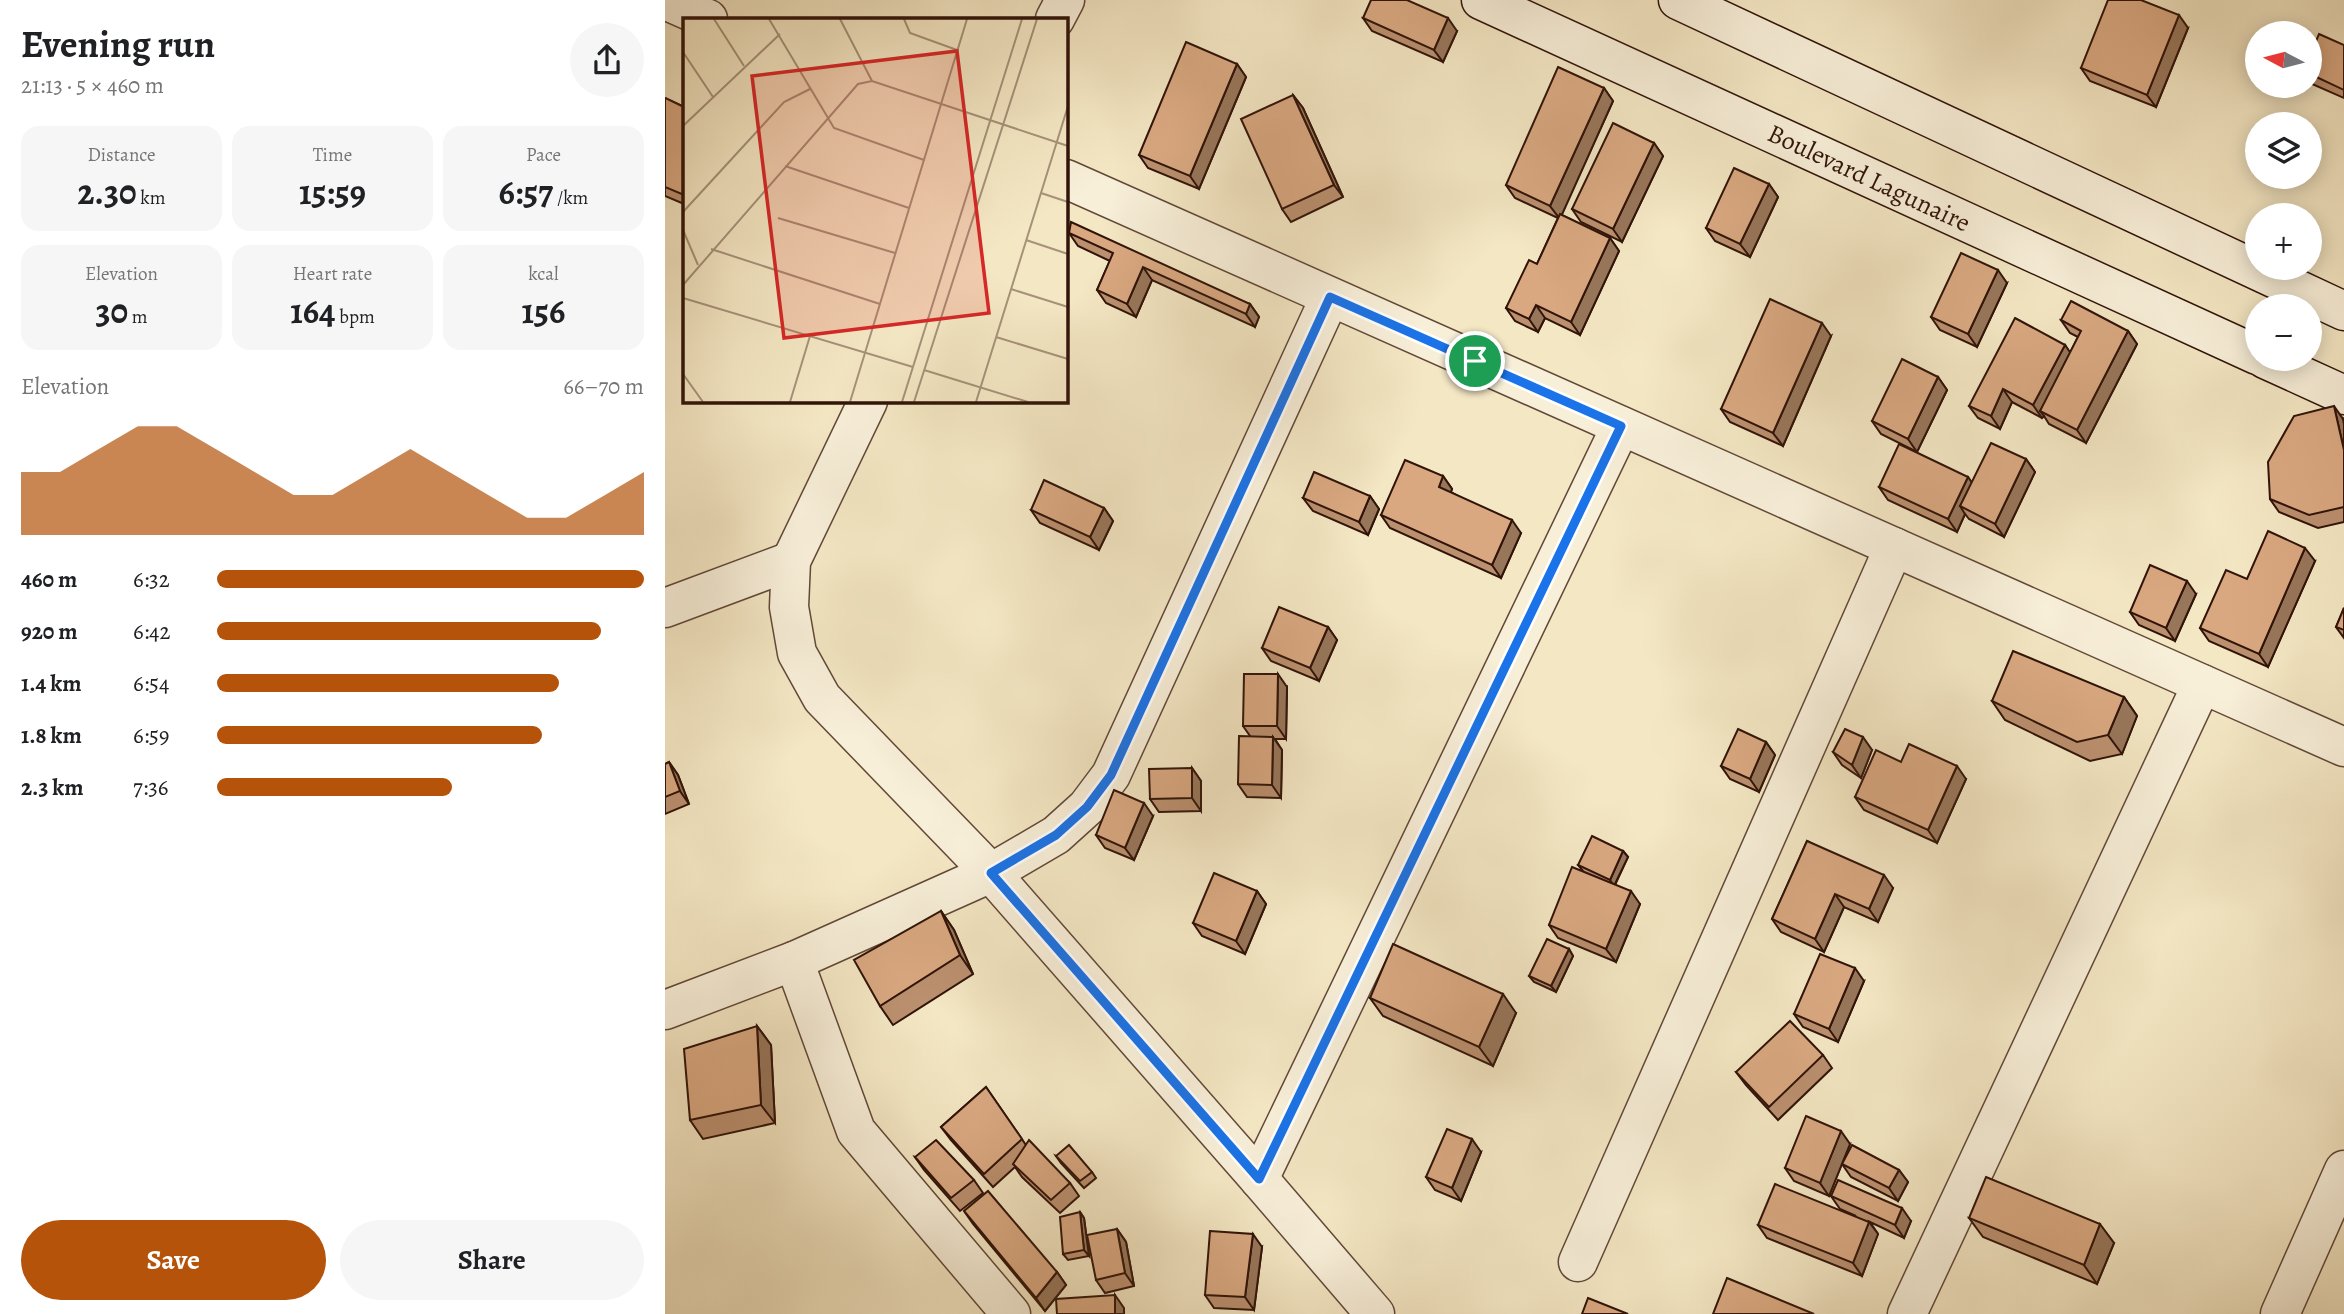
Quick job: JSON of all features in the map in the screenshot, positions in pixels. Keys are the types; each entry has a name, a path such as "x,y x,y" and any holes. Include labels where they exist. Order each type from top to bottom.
{"street":[{"path":"665,0 706,18"},
{"path":"1056,18 1065,0"},
{"name":"Boulevard Lagunaire","path":"1481,0 2245,350"},
{"path":"1678,0 2344,312"},
{"path":"1067,179 2344,747"},
{"path":"665,1010 794,961 991,873 1056,835 1087,807 1111,775 1330,297"},
{"path":"2291,371 2344,395"},
{"path":"868,402 791,561 789,607 797,653 822,698 991,873 1375,1314"},
{"path":"1259,1179 1621,426"},
{"path":"1578,1262 1895,547"},
{"path":"665,608 791,561"},
{"path":"1907,1314 2202,684"},
{"path":"794,961 856,1131 1011,1314"},
{"path":"2280,1314 2344,1170"}],"building":[{"path":"1371,0 1407,0 1448,18 1434,50 1363,18"},
{"path":"2108,0 2141,0 2179,15 2147,95 2081,68"},
{"path":"2322,35 2344,45 2344,90 2322,80"},
{"path":"1186,42 1237,64 1190,176 1139,155"},
{"path":"1558,67 1604,88 1550,206 1506,185"},
{"path":"1293,95 1334,185 1282,209 1241,119"},
{"path":"665,98 683,107 683,195 665,187"},
{"path":"1613,123 1654,143 1613,229 1572,209"},
{"path":"1734,168 1769,184 1740,244 1706,228"},
{"path":"1560,214 1610,238 1571,322 1536,305 1529,319 1506,308 1529,260 1537,264"},
{"path":"1071,222 1250,304 1246,314 1143,267 1127,304 1097,290 1113,253 1069,233"},
{"path":"1961,253 1998,270 1968,334 1931,317"},
{"path":"1770,299 1822,323 1773,433 1721,409"},
{"path":"2071,301 2128,331 2077,430 2040,411 2081,331 2061,320"},
{"path":"2015,318 2065,345 2033,405 2003,389 1991,416 1969,406"},
{"path":"1902,359 1938,377 1908,439 1872,421"},
{"path":"2334,406 2344,450 2344,507 2309,515 2270,499 2268,462 2294,416"},
{"path":"1991,443 2026,459 1995,524 1960,506"},
{"path":"1899,444 1968,477 1948,519 1879,487"},
{"path":"1405,460 1443,476 1439,487 1512,520 1492,565 1381,515"},
{"path":"1314,472 1370,496 1359,522 1303,498"},
{"path":"1044,480 1104,508 1090,537 1031,510"},
{"path":"2268,531 2305,548 2259,654 2200,628 2226,570 2247,579"},
{"path":"2150,565 2187,581 2166,628 2130,612"},
{"path":"1279,607 1328,627 1310,668 1262,648"},
{"path":"2344,608 2344,630 2336,627"},
{"path":"2013,651 2124,697 2108,735 2077,742 1992,701"},
{"path":"1244,674 1278,674 1277,726 1243,726"},
{"path":"1738,729 1766,742 1750,779 1721,766"},
{"path":"1845,729 1863,737 1852,765 1833,752"},
{"path":"1239,736 1273,737 1272,785 1238,784"},
{"path":"1909,744 1957,766 1928,830 1855,797 1876,750 1901,762"},
{"path":"669,762 680,791 665,797 665,764"},
{"path":"1192,768 1192,798 1150,799 1149,769"},
{"path":"1114,790 1144,803 1125,848 1096,835"},
{"path":"1592,836 1623,851 1610,880 1578,865"},
{"path":"1807,841 1884,875 1869,909 1835,894 1815,939 1772,919"},
{"path":"1572,867 1631,891 1606,949 1549,925"},
{"path":"1214,873 1257,891 1236,941 1193,923"},
{"path":"941,911 960,955 880,1006 854,960"},
{"path":"1547,939 1569,949 1551,986 1529,976"},
{"path":"1393,944 1503,994 1479,1047 1370,998"},
{"path":"1820,954 1855,968 1829,1029 1794,1014"},
{"path":"1790,1021 1823,1055 1769,1107 1736,1072"},
{"path":"757,1026 761,1105 690,1120 684,1049"},
{"path":"986,1087 1022,1139 984,1174 941,1127"},
{"path":"1806,1116 1841,1131 1820,1183 1785,1168"},
{"path":"1447,1129 1472,1139 1452,1188 1426,1177"},
{"path":"936,1140 974,1180 951,1198 915,1157"},
{"path":"1029,1140 1070,1183 1051,1200 1013,1164"},
{"path":"1069,1145 1092,1172 1080,1181 1056,1156"},
{"path":"1852,1145 1899,1170 1889,1188 1842,1164"},
{"path":"1986,1177 2100,1224 2084,1265 1969,1218"},
{"path":"1838,1180 1902,1208 1895,1225 1831,1196"},
{"path":"1775,1184 1869,1222 1853,1263 1758,1225"},
{"path":"988,1191 1057,1272 1036,1298 964,1211"},
{"path":"1080,1212 1084,1250 1063,1254 1060,1217"},
{"path":"1117,1229 1125,1273 1096,1280 1087,1235"},
{"path":"1210,1231 1253,1234 1245,1297 1205,1295"},
{"path":"1727,1278 1814,1314 1713,1314"},
{"path":"1115,1295 1115,1314 1057,1314 1056,1299"},
{"path":"1588,1298 1628,1314 1582,1314"}],"route":[{"path":"1330,297 1475,361 1621,426 1259,1179 991,873 1056,835 1087,807 1111,775 1330,297"}]}
